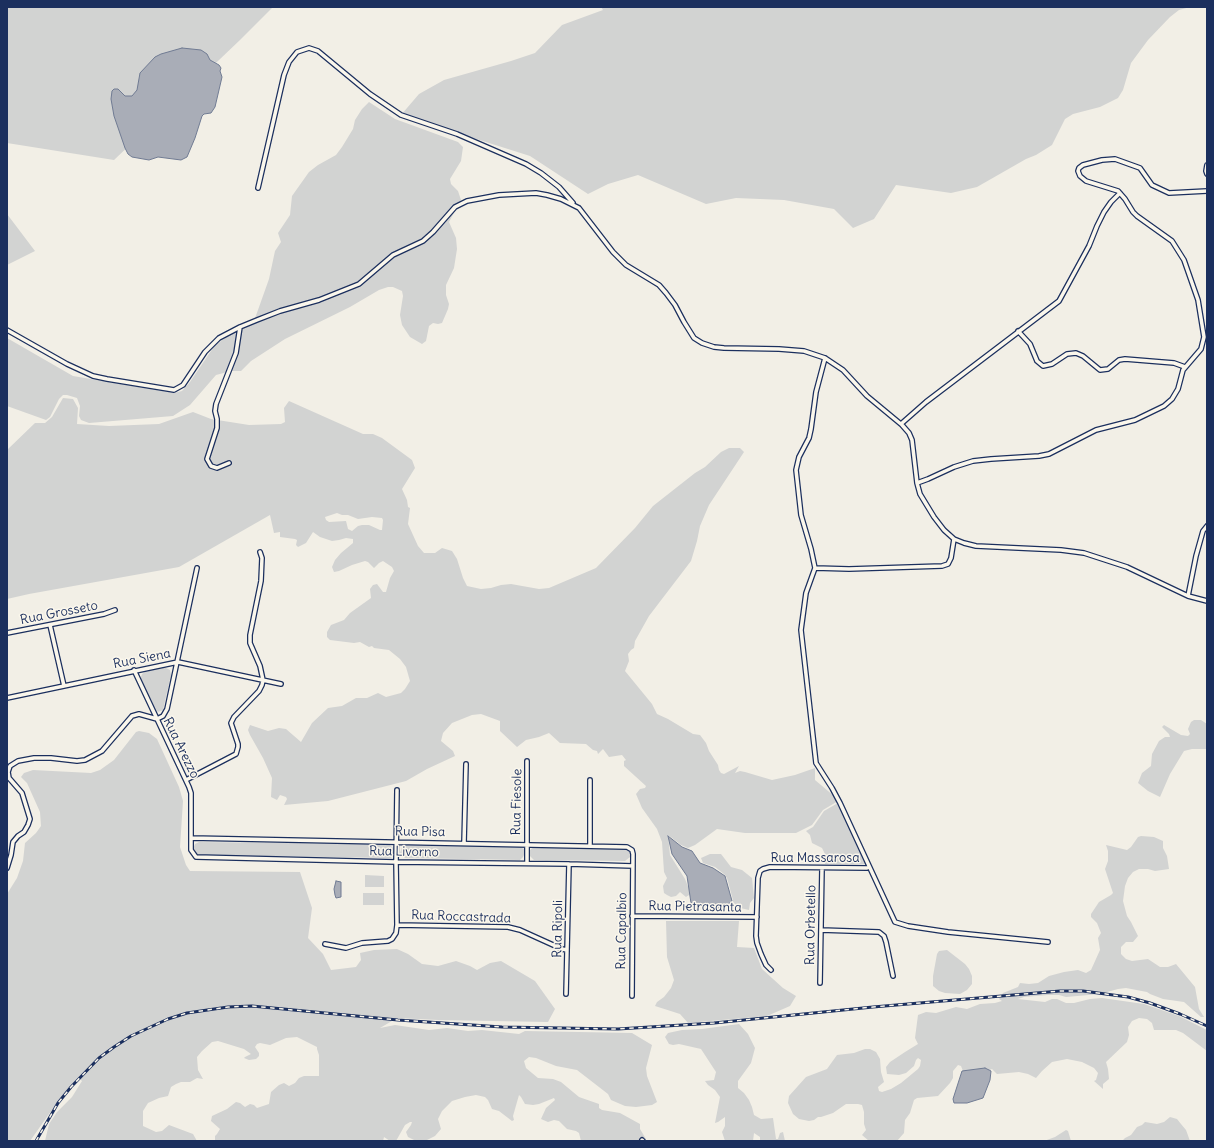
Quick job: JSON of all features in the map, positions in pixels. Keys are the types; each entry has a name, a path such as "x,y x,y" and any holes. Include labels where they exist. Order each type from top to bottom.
{"street":[{"path":"258,188 284,75 289,62 297,52 309,48 318,51 370,94 401,115 457,134 511,156 541,172 559,187 584,213 613,252 626,265 659,286 666,293 675,305 694,338 714,347 804,351 825,358 843,370 867,396 901,424 909,433 912,440 917,483 920,494 925,504 944,530 954,539 964,544 976,546 1061,550 1084,553 1127,567 1188,596 1207,601"},
{"path":"917,483 928,480 954,467 973,461 1044,455 1096,430 1135,420 1164,406 1172,399 1178,389 1181,374 1185,367 1201,349 1204,337 1198,300 1186,264 1179,250 1172,241 1137,216 1126,199 1120,193 1112,188 1086,181 1078,174 1079,168 1093,162 1110,159 1140,168 1152,185 1169,193 1207,191"},
{"path":"1207,166 1207,174"},
{"path":"7,330 67,364 93,376 174,390 183,385 205,352 215,342 240,327 280,311 319,300 358,284 393,255 423,241 455,207 467,201 499,195 536,193 561,199 575,205"},
{"path":"901,424 926,402 1059,301 1089,246 1104,212 1120,193"},
{"path":"229,463 217,468 211,466 207,459 217,428 215,411 216,404 236,353 240,327"},
{"path":"1018,331 1030,344 1037,361 1043,366 1052,364 1067,354 1076,353 1083,356 1100,370 1108,368 1119,360 1125,359 1174,363 1185,367"},
{"path":"825,358 816,392 809,438 799,457 796,470 800,515 811,549 815,568 806,593 801,630 816,763 840,803 895,922 904,925 948,932 1048,942"},
{"path":"1188,596 1196,556 1203,531 1207,526"},
{"path":"815,568 849,569 942,566 948,564 951,558 954,539"},
{"path":"186,780 236,754 238,751 238,744 232,723 234,717 259,691 263,680 260,666 250,643 250,635 262,581 262,558 260,552"},
{"path":"7,868 13,842 24,832 30,819 22,793 9,778 8,772 10,766 18,761 34,758 77,761 85,760 102,751 132,716 138,714 156,719 163,716 167,709 178,662 197,568"},
{"name":"Rua Grosseto","path":"7,633 104,614 115,610"},
{"path":"50,625 64,686"},
{"name":"Rua Siena","path":"7,698 134,670 178,662 281,684"},
{"name":"Rua Arezzo","path":"134,670 191,793 191,838"},
{"name":"Rua Fiesole","path":"527,863 528,761"},
{"path":"464,843 466,764"},
{"path":"590,780 590,845"},
{"path":"325,944 346,948 362,943 388,941 394,937 397,925 397,790"},
{"name":"Rua Pisa","path":"191,838 625,846 632,850 633,866"},
{"name":"Rua Livorno","path":"191,838 191,850 193,855 199,857 633,866"},
{"name":"Rua Ripoli","path":"566,994 569,864"},
{"name":"Rua Capalbio","path":"632,996 633,866"},
{"name":"Rua Massarosa","path":"757,917 758,878 760,871 763,868 867,868"},
{"name":"Rua Orbetello","path":"820,983 822,868"},
{"name":"Rua Pietrasanta","path":"632,916 757,917"},
{"path":"757,917 757,943 766,965 771,970"},
{"name":"Rua Roccastrada","path":"397,925 508,927 520,930 567,950"},
{"path":"821,930 875,932 882,934 886,942 893,976"}],"shaded area":[{"path":"7,7 273,7 114,160 7,143"},
{"path":"601,7 1190,7 1179,10 1170,17 1148,40 1131,63 1123,90 1118,98 1100,107 1073,114 1065,119 1052,145 977,187 951,193 896,185 874,219 853,228 834,209 784,200 736,198 706,204 638,175 608,184 588,194 530,156 401,115 419,94 444,80 535,53 562,25 603,10"},
{"path":"182,48 201,50 207,54 210,60 219,65 221,68 220,71 222,77 215,107 211,113 204,114 202,116 187,157 181,160 158,157 149,160 132,157 128,154 125,148 114,116 111,99 112,91 114,89 118,89 125,96 132,96 137,90 140,73 155,57"},
{"path":"369,102 395,119 458,142 463,147 461,161 450,179 451,184 458,191 461,200 449,222 456,238 457,249 454,268 446,285 446,295 449,304 442,323 433,323 429,326 426,341 422,344 410,337 402,325 400,315 403,296 402,291 393,287 388,287 379,290 350,307 285,339 251,361 241,371 231,371 216,375 190,405 173,416 89,423 81,420 79,416 80,406 77,398 67,395 63,395 59,399 50,417 46,420 7,406 7,338 73,376 174,393 182,391 190,382 215,345 230,335 253,324 269,279 275,251 281,242 278,233 290,215 292,196 309,172 336,155 353,129 355,120 362,109"},
{"path":"7,214 35,251 7,265"},
{"path":"63,398 73,399 78,408 77,424 109,426 159,424 193,412 211,419 249,425 281,424 285,422 284,408 289,401 363,434 373,434 382,438 412,460 415,468 402,489 407,500 408,507 410,508 408,524 418,546 424,553 435,553 442,548 452,551 457,559 467,586 481,589 511,584 539,589 549,588 596,568 635,528 653,506 695,473 705,467 721,452 729,448 740,448 744,452 709,505 700,526 691,561 649,616 635,641 634,648 628,654 629,661 625,671 652,704 657,714 693,734 700,735 706,743 721,773 724,774 739,766 735,773 740,771 772,780 795,775 815,768 815,780 838,801 823,810 812,825 796,833 745,833 717,829 695,845 688,848 681,845 668,835 670,855 685,879 689,889 689,895 686,897 680,892 676,896 671,897 664,893 663,886 667,878 664,872 662,842 657,829 642,808 636,794 640,789 645,788 646,786 624,766 624,761 626,760 622,755 609,757 603,749 598,754 597,751 593,750 586,744 560,743 549,733 526,740 517,747 500,731 500,721 481,714 472,715 452,723 443,733 441,741 453,751 455,756 406,781 328,801 284,805 287,799 286,797 280,795 277,800 271,797 272,778 250,735 248,730 250,725 268,731 279,728 286,729 301,742 312,723 328,708 342,706 356,698 367,698 378,693 386,697 401,693 405,689 410,681 406,667 400,659 389,650 374,648 372,646 369,647 360,642 354,643 330,640 327,637 327,632 331,625 344,620 350,613 371,598 370,589 373,585 377,584 383,592 386,592 390,578 394,571 392,567 383,561 374,568 365,561 334,572 332,567 335,560 353,543 353,539 346,538 332,541 320,537 313,532 306,543 298,547 296,545 297,540 280,537 280,532 274,533 270,515 179,567 7,599 7,450 35,423 45,423 52,417","holes":["337,513 348,515 358,519 372,517 382,518 382,530 369,525 362,525 358,526 352,531 348,529 346,521 329,522 325,517"]},
{"path":"164,667 170,670 171,675 163,710 158,712 141,680 141,677 145,672"},
{"path":"1194,720 1201,720 1207,724 1207,749 1192,749 1184,751 1170,774 1160,797 1148,791 1138,783 1142,773 1151,766 1152,754 1159,741 1165,737 1170,737 1162,727 1164,725 1181,735 1188,736 1190,734 1188,729 1191,722"},
{"path":"139,731 149,733 157,739 179,787 183,801 180,847 186,865 190,871 300,872 312,908 308,938 323,954 331,970 356,967 361,960 360,953 374,950 397,949 408,954 422,964 438,966 456,961 477,970 490,963 501,961 535,981 555,1009 548,1022 397,1018 380,1028 395,1025 429,1030 447,1028 468,1031 482,1030 519,1034 525,1031 632,1033 652,1045 646,1068 647,1076 657,1102 652,1105 636,1107 625,1106 611,1100 608,1094 577,1070 556,1066 536,1058 529,1057 524,1061 526,1068 538,1078 553,1079 561,1082 579,1097 599,1104 599,1108 602,1110 620,1113 640,1124 640,1129 646,1139 645,1141 581,1141 579,1133 567,1129 559,1121 554,1120 548,1122 541,1119 546,1108 555,1100 554,1098 533,1105 525,1104 519,1095 513,1116 514,1120 512,1121 499,1111 492,1109 485,1097 476,1095 452,1101 442,1111 438,1119 441,1129 435,1136 425,1141 416,1141 408,1137 406,1132 411,1125 412,1122 410,1122 405,1125 396,1141 390,1141 384,1137 383,1141 215,1141 215,1136 220,1129 211,1121 212,1116 227,1109 236,1102 245,1107 250,1104 257,1108 269,1104 271,1092 279,1085 284,1083 289,1086 304,1076 319,1076 319,1055 317,1047 297,1037 286,1038 270,1045 260,1043 257,1044 255,1047 259,1053 259,1056 256,1059 249,1060 244,1058 251,1054 244,1049 218,1041 212,1042 197,1057 198,1070 203,1079 197,1078 190,1082 181,1082 176,1084 171,1087 168,1096 148,1103 143,1111 143,1126 156,1132 162,1131 169,1125 193,1134 197,1141 45,1141 49,1124 57,1112 72,1097 82,1081 79,1078 49,1114 30,1141 7,1141 7,894 17,878 23,861 25,843 41,826 40,812 27,783 21,777 24,773 33,770 91,773 100,770 114,760 136,732"},
{"path":"838,803 866,864 825,864 825,854 822,848 812,843 810,835 806,831 813,827 824,811"},
{"path":"668,836 682,847 692,851 700,863 713,868 725,876 732,901 724,908 691,903 687,876 672,854"},
{"path":"1138,837 1154,837 1163,841 1163,848 1167,856 1169,869 1155,871 1139,869 1133,872 1128,878 1125,886 1123,901 1127,916 1138,936 1133,942 1126,942 1121,947 1121,954 1126,959 1132,961 1148,959 1160,967 1168,967 1176,964 1195,987 1199,1009 1204,1017 1201,1017 1184,1002 1163,999 1147,992 1126,988 1100,994 1066,997 1059,995 1048,995 1018,999 1045,1002 1052,999 1057,999 1066,1003 1074,1003 1102,998 1144,1004 1179,1016 1207,1030 1207,1051 1183,1033 1176,1030 1154,1030 1152,1023 1147,1019 1139,1018 1132,1021 1128,1027 1129,1035 1127,1042 1106,1062 1109,1079 1103,1084 1103,1089 1094,1081 1096,1080 1098,1073 1094,1068 1082,1062 1067,1059 1052,1062 1036,1078 1019,1072 997,1074 992,1069 980,1074 963,1071 961,1066 958,1065 953,1071 953,1078 950,1083 938,1096 917,1098 914,1100 910,1113 905,1120 904,1133 897,1141 869,1141 862,1135 866,1130 862,1105 846,1104 833,1113 809,1121 799,1119 793,1114 788,1103 789,1096 806,1077 827,1069 837,1055 870,1049 876,1052 880,1059 881,1072 884,1082 878,1087 879,1091 882,1092 891,1089 901,1083 918,1069 921,1060 918,1058 914,1066 906,1073 899,1075 887,1074 886,1067 890,1062 918,1044 915,1038 918,1015 926,1012 936,1013 956,1007 967,1009 980,1004 995,1003 1002,1001 999,999 1003,993 1018,987 1020,983 1038,983 1049,976 1064,972 1078,970 1086,973 1091,970 1100,950 1098,938 1101,933 1097,923 1091,917 1091,914 1099,902 1113,893 1105,869 1108,861 1108,851 1106,845 1127,850"},
{"path":"199,842 389,844 395,852 391,858 198,855 193,849 195,844"},
{"path":"405,845 518,846 524,849 525,853 520,860 405,858 400,853 402,847"},
{"path":"534,847 626,848 631,854 625,861 534,860 529,855 530,850"},
{"path":"710,854 721,854 731,867 742,870 752,878 754,898 750,903 749,910 732,905 733,900 727,878 715,867 703,863 701,858"},
{"path":"365,875 384,876 384,887 365,887"},
{"path":"336,881 341,882 341,897 336,898 334,889"},
{"path":"363,893 384,893 384,905 363,905"},
{"path":"666,921 739,921 737,947 754,948 762,969 783,988 796,996 790,1006 767,1016 688,1023 680,1014 655,1006 671,988 674,980 667,957"},
{"path":"947,950 965,964 972,976 972,984 967,990 960,994 945,993 939,991 933,986 933,976 937,954 939,951"},
{"path":"739,1024 748,1034 755,1048 751,1063 738,1081 738,1088 749,1100 754,1115 761,1119 773,1118 776,1139 778,1139 780,1133 783,1132 785,1141 760,1141 760,1137 754,1133 753,1141 725,1141 722,1132 725,1126 725,1117 715,1123 720,1097 705,1081 714,1080 716,1072 701,1049 679,1044 669,1044 665,1037 668,1033 682,1030"},
{"path":"985,1068 991,1071 990,1080 983,1098 967,1103 954,1103 953,1099 962,1071"},
{"path":"1170,1117 1177,1119 1186,1130 1190,1141 1122,1141 1131,1135 1137,1127 1145,1122 1157,1124 1164,1122"},
{"path":"1066,1130 1068,1131 1071,1141 1044,1141 1055,1137"}],"railway":[{"path":"36,1141 58,1103 71,1087 99,1058 114,1047 131,1036 168,1019 187,1013 228,1007 252,1006 398,1020 502,1027 618,1029 714,1023 873,1007 1060,991 1083,991 1128,997 1150,1003 1207,1026"}]}
